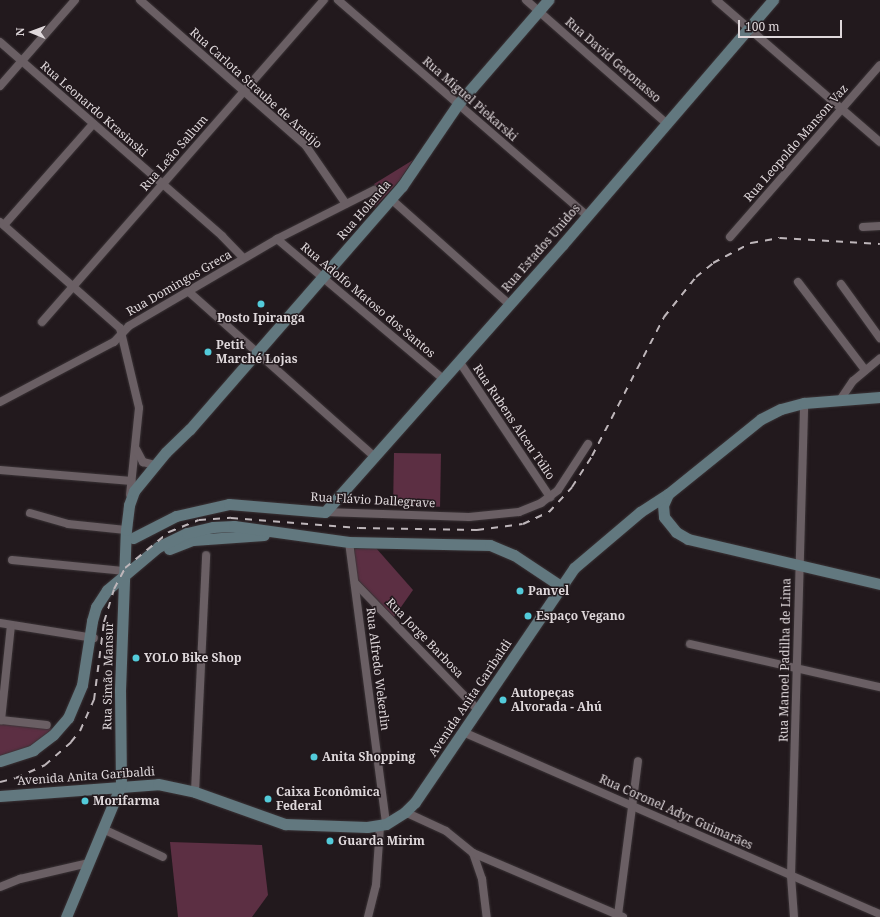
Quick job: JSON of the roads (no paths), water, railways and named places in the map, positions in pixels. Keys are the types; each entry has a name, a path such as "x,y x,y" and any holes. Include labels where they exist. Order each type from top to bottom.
{"main road":[{"name":"Rua Holanda","path":"132,506 139,484 190,429 391,199 410,176 458,104 548,0"},
{"name":"Rua Estados Unidos","path":"325,512 587,216 666,122 773,0"},
{"name":"Avenida Anita Garibaldi","path":"0,796 121,785 158,784 195,792 264,817 290,824 383,825 405,812 463,732 574,568 640,512 668,494 761,418 781,409 804,404 880,397"},
{"name":"Rua Holanda","path":"132,506 190,429"},
{"path":"668,494 663,504 664,517 676,532 688,539 880,584"},
{"name":"Rua Flávio Dallegrave","path":"130,534 176,516 229,504 325,512"},
{"name":"Rua Simão Mansur","path":"125,574 129,555 132,506"},
{"name":"Avenida Anita Garibaldi","path":"562,587 648,515 655,513 664,517"},
{"path":"0,761 22,756 44,743 68,718 82,685 92,637 104,601 125,574 172,539 201,529 234,526 278,534 349,542 490,545 506,550 562,587"},
{"name":"Rua Simão Mansur","path":"121,785 120,690 125,574 130,534"},
{"path":"125,574 178,545 193,540 278,534"},
{"path":"129,555 134,561 142,560"},
{"path":"0,768 28,760 41,753 64,734 73,722 89,683 92,637"},
{"path":"66,917 121,785"}],"street":[{"path":"0,86 75,0"},
{"name":"Rua Carlota Straube de Araújo","path":"140,0 313,154 346,204"},
{"name":"Rua Leão Sallum","path":"42,322 324,0"},
{"name":"Rua Miguel Piekarski","path":"338,0 587,216"},
{"name":"Rua David Geronasso","path":"526,0 666,122"},
{"path":"716,0 880,142"},
{"name":"Rua Leonardo Krasinski","path":"0,42 222,236 243,258"},
{"name":"Rua Leopoldo Manson Vaz","path":"730,237 880,65"},
{"path":"93,124 2,223 116,323 122,333"},
{"name":"Rua Domingos Greca","path":"0,402 114,342 128,326 189,292 243,258 374,190"},
{"path":"391,199 509,304"},
{"path":"863,226 880,226"},
{"name":"Rua Adolfo Matoso dos Santos","path":"277,239 443,379"},
{"path":"798,282 865,370"},
{"path":"841,284 880,338"},
{"path":"189,292 374,456"},
{"name":"Rua Simão Mansur","path":"122,333 124,351 139,399 132,481 132,506"},
{"path":"840,400 853,381 880,358"},
{"name":"Rua Rubens Alceu Túlio","path":"458,361 550,497"},
{"name":"Rua Manoel Padilha de Lima","path":"794,917 791,876 804,404"},
{"name":"Rua Flávio Dallegrave","path":"325,512 486,517 531,508 550,497 566,479 588,444"},
{"path":"136,446 143,462 155,465"},
{"path":"0,470 132,481"},
{"path":"30,513 68,524 130,534"},
{"name":"Rua Alfredo Wekerlin","path":"349,542 383,825 376,885 368,917"},
{"path":"195,792 206,555"},
{"path":"12,560 125,574"},
{"name":"Rua Jorge Barbosa","path":"355,583 478,710"},
{"path":"0,623 92,637"},
{"path":"11,625 1,720 47,725"},
{"path":"690,644 880,688"},
{"name":"Rua Coronel Adyr Guimarães","path":"463,732 880,914"},
{"path":"405,812 446,831 474,853 621,916 638,761"},
{"path":"103,830 163,857"},
{"path":"474,853 482,879 487,917"},
{"path":"0,887 20,879 89,863"}],"railway":[{"path":"0,782 16,778 45,765 71,742 80,731 94,700 104,622 114,589 125,568 169,532 199,520 231,518 359,528 477,530 523,524 549,512 572,487 592,456 664,317 696,277 713,263 751,243 780,238 880,244"}],"place":[{"name":"Posto Ipiranga","path":"261,304"},
{"name":"Petit Marché Lojas","path":"208,352"},
{"name":"Panvel","path":"520,591"},
{"name":"Espaço Vegano","path":"528,616"},
{"name":"YOLO Bike Shop","path":"136,658"},
{"name":"Autopeças Alvorada - Ahú","path":"503,700"},
{"name":"Anita Shopping","path":"314,757"},
{"name":"Caixa Econômica Federal","path":"268,799"},
{"name":"Morifarma","path":"85,801"},
{"name":"Guarda Mirim","path":"330,841"}]}
